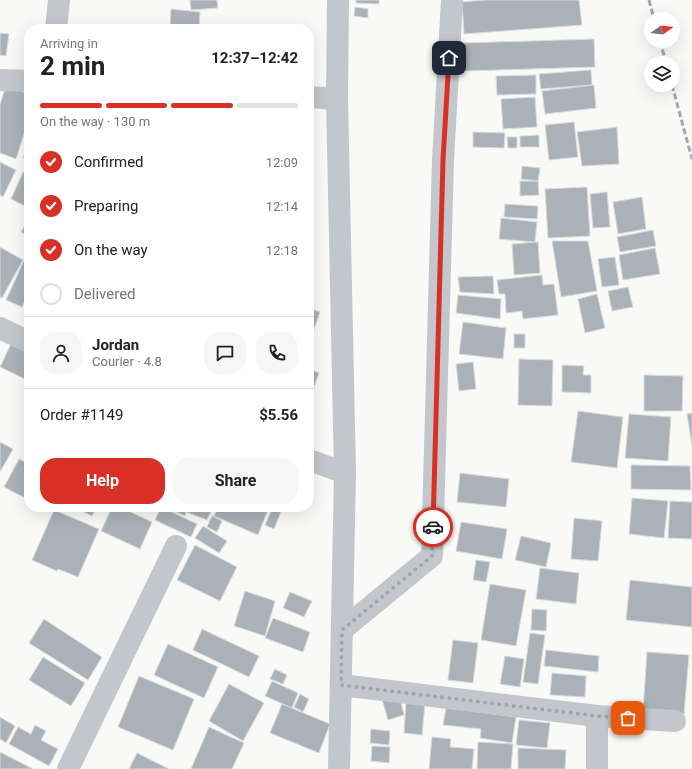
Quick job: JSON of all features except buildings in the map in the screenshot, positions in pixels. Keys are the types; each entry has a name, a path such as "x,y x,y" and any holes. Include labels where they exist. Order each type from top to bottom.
{"street":[{"path":"56,24 58,0"},
{"path":"338,0 337,99 345,472 339,769"},
{"path":"342,630 432,556 443,160 452,0"},
{"path":"0,80 24,81"},
{"path":"314,97 337,99"},
{"path":"0,328 24,340"},
{"path":"314,462 345,472"},
{"path":"68,769 176,546"},
{"path":"341,685 597,716 675,721"},
{"path":"597,716 597,769"}],"railway":[{"path":"649,0 652,12"},
{"path":"662,48 664,56"},
{"path":"674,92 692,159"}],"way so far":[{"path":"433,527 432,556 342,630 341,685 597,716 628,718"}],"route":[{"path":"433,527 443,160 449,58"}]}
